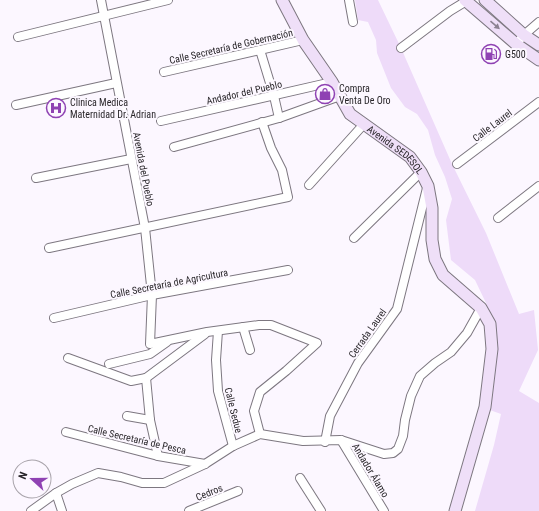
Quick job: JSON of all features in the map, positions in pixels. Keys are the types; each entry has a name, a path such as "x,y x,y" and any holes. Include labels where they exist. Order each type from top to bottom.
{"main road":[{"name":"Avenida SEDESOL","path":"282,0 303,40 332,82 350,114 410,157 421,172 428,186 432,208 432,240 435,259 444,276 481,308"},
{"path":"464,0 516,44 539,60"},
{"path":"485,0 524,35 539,45"},
{"path":"455,511 485,407 492,349 490,324 481,308"}],"street":[{"name":"Avenida del Pueblo","path":"101,0 145,228 152,295 150,344 169,340"},
{"path":"18,37 168,0"},
{"path":"350,0 353,22"},
{"path":"401,48 464,0"},
{"path":"516,44 539,22"},
{"name":"Calle Secretaría de Gobernación","path":"164,72 303,40"},
{"path":"260,50 279,118"},
{"name":"Andador del Pueblo","path":"161,121 332,82"},
{"path":"16,105 116,83"},
{"path":"174,147 279,118 340,96"},
{"name":"Calle Laurel","path":"457,164 539,102"},
{"path":"49,248 288,197 282,170 262,122"},
{"path":"310,185 364,124"},
{"path":"36,178 131,159"},
{"path":"354,238 421,172"},
{"name":"Cerrada Laurel","path":"325,442 330,416 358,363 397,309 428,186"},
{"path":"498,218 539,186"},
{"name":"Calle Secretaría de Agricultura","path":"54,318 152,295 288,270"},
{"path":"31,511 56,493 72,484 98,473 142,483 164,483 205,464 233,446 260,434 304,441 325,442 341,440 384,454 393,453 398,449 403,436 411,396 420,376 435,363 452,352 467,333 481,308"},
{"path":"109,364 150,354 169,340 207,332 259,325 271,325 317,343 260,392 254,411 260,434"},
{"path":"244,327 250,350"},
{"name":"Calle Sedue","path":"218,331 216,360 218,391 233,446"},
{"path":"68,358 131,381 146,378 207,332"},
{"path":"146,378 150,420 158,456"},
{"path":"127,416 150,420"},
{"name":"Calle Secretaría de Pesca","path":"66,432 158,456 205,464"},
{"name":"Andador Álamo","path":"341,440 384,511"},
{"path":"300,478 321,511"},
{"name":"Cedros","path":"190,511 238,491"},
{"path":"56,493 62,511"}],"shaded area":[{"path":"355,0 378,0 401,48 452,164 486,233 519,314 534,310 538,350 519,391 539,403 539,511 475,511 494,445 501,414 487,409 492,325 486,303 475,280 451,260 446,220 452,199 445,177 435,155 428,130 417,114 405,107 391,88 377,53 376,40 368,22 358,20"}],"place":[{"name":"G500","path":"491,54"},
{"name":"Compra Venta De Oro","path":"325,94"},
{"name":"Clinica Medica Maternidad Dr. Adrian","path":"56,108"}]}
